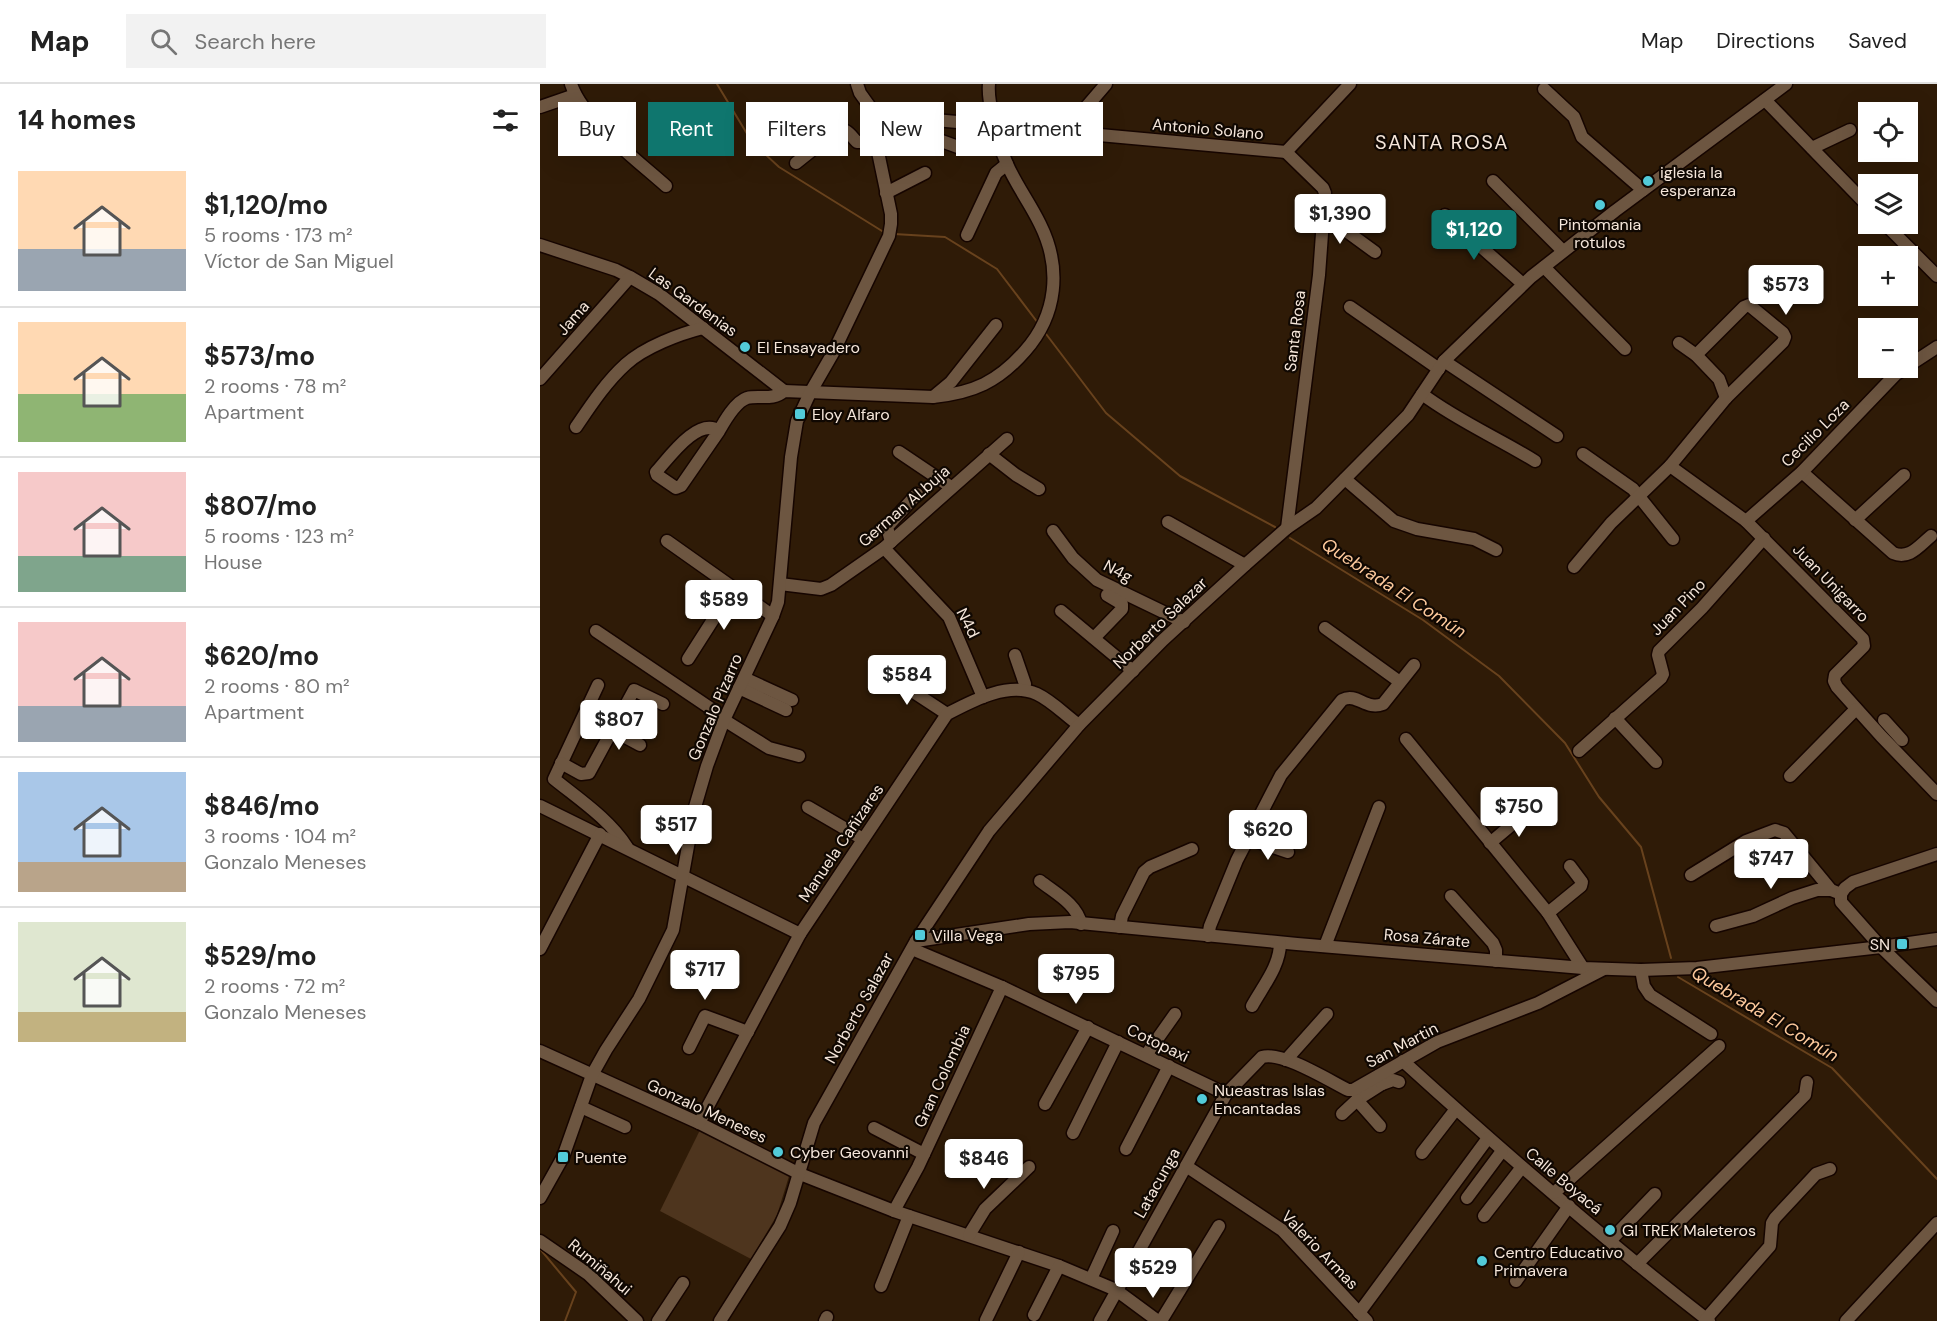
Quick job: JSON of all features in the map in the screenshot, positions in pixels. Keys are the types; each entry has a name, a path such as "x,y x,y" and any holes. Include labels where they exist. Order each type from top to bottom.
{"street":[{"name":"Gonzalo Pizarro","path":"857,84 866,102"},
{"path":"989,84 992,102"},
{"path":"1091,102 1107,84"},
{"path":"1286,152 1350,84"},
{"name":"Norberto Salazar","path":"720,1321 780,1226 800,1174 814,1123 914,945 989,831 1079,725 1245,565 1287,528 1316,508 1408,416 1441,365 1523,284 1643,190 1786,84"},
{"path":"1544,89 1574,117 1582,137 1643,190"},
{"path":"540,107 573,90 602,128 666,186"},
{"path":"1764,100 1858,196"},
{"path":"796,163 839,130 846,130 857,142 860,142"},
{"path":"1812,148 1851,130"},
{"name":"Antonio Solano","path":"1103,136 1286,152"},
{"name":"Santa Rosa","path":"1286,152 1323,188 1325,193 1319,275 1287,528"},
{"name":"Gonzalo Pizarro","path":"540,1198 564,1157 592,1076 639,999 673,930 695,807 707,766 724,720 773,616 780,584 793,438 797,421 833,353 888,236 891,214 879,156"},
{"path":"718,431 708,428 695,432 656,472 657,475 676,488 681,486 718,431 746,398 774,396 784,392 933,397 966,392 981,387 1007,369 1038,335 1045,323 1050,308 1054,275 1048,240 1004,156"},
{"path":"967,235 996,173 1007,164"},
{"path":"886,193 925,173"},
{"path":"1493,181 1563,251"},
{"path":"1323,214 1375,252"},
{"path":"1445,215 1523,284"},
{"path":"1895,234 1935,272"},
{"name":"Las Gardenias","path":"540,245 616,270 659,294 784,392"},
{"path":"1544,267 1625,349"},
{"name":"Jama","path":"540,379 630,277"},
{"path":"1574,567 1639,494 1670,466 1726,398 1783,342 1785,337 1749,305 1744,307 1696,355"},
{"path":"1350,307 1557,436"},
{"path":"933,397 951,382 996,325"},
{"path":"576,427 607,384 627,364 663,343 703,328"},
{"path":"1679,343 1696,355 1719,379 1726,398"},
{"name":"Cecilio Loza","path":"1918,359 1937,346"},
{"name":"Cecilio Loza","path":"1746,521 1802,472 1892,378"},
{"path":"1422,394 1463,422 1498,439 1535,462"},
{"name":"German ALbuja","path":"780,584 821,589 831,585 888,545 1007,439"},
{"path":"899,452 951,487"},
{"path":"989,454 1039,489"},
{"path":"1583,454 1639,494 1673,539"},
{"name":"Juan Unigarro","path":"1670,466 1746,521 1863,639 1864,646 1835,675 1834,681 1856,709 1885,728 1937,794"},
{"path":"1802,472 1884,548 1900,556 1908,555 1931,536"},
{"path":"1854,520 1904,474"},
{"path":"1345,479 1394,521 1417,529 1474,539 1496,550"},
{"path":"888,545 882,530 918,494"},
{"path":"1168,522 1245,565"},
{"name":"N4g","path":"1053,531 1073,558 1097,580 1184,622"},
{"name":"Juan Pino","path":"1580,751 1660,678 1663,674 1659,651 1702,608 1764,538"},
{"path":"667,541 773,616"},
{"name":"N4d","path":"888,545 949,617 983,697"},
{"path":"688,659 718,612 732,602 738,591"},
{"path":"1094,638 1122,609 1122,604 1107,595"},
{"path":"1062,611 1133,671"},
{"path":"1324,628 1400,682"},
{"path":"596,632 713,710 724,720 770,748 799,756"},
{"path":"1015,656 1025,684 1023,690"},
{"path":"1208,936 1237,860 1281,775 1342,700 1354,697 1366,705 1383,704 1414,665"},
{"path":"883,672 947,714 983,697 1009,690 1023,690 1037,694 1079,725"},
{"path":"742,683 789,705"},
{"path":"598,685 554,779 600,816 615,830 628,848"},
{"path":"561,763 581,774 589,773 634,690 663,704"},
{"path":"1790,776 1856,709"},
{"name":"Manuela Cañizares","path":"699,1123 800,934 947,714"},
{"path":"1615,718 1656,762"},
{"path":"1885,728 1902,740"},
{"path":"612,730 640,745"},
{"path":"1406,739 1548,913 1583,968"},
{"path":"540,806 800,934"},
{"path":"808,807 863,839"},
{"path":"1325,946 1379,807"},
{"path":"1490,843 1528,811"},
{"path":"1691,875 1746,841 1775,830 1784,833 1881,947 1937,1001"},
{"path":"540,950 600,834"},
{"path":"1249,839 1288,852"},
{"path":"1120,927 1122,916 1144,872 1150,867 1192,849"},
{"path":"1838,895 1853,882 1937,854"},
{"path":"1548,913 1581,886 1582,882 1570,866"},
{"path":"1040,881 1074,907 1080,916 1081,924"},
{"path":"1716,927 1753,916 1792,898 1817,890 1838,895"},
{"path":"1451,896 1493,943 1496,950 1496,961"},
{"name":"Rosa Zárate","path":"914,945 1029,924 1081,924 1496,961 1641,970 1697,968 1937,939"},
{"path":"1252,1006 1276,964 1280,953 1280,943"},
{"name":"Cotopaxi","path":"914,945 1226,1094"},
{"name":"San Martin","path":"1226,1094 1262,1056 1274,1055 1348,1090 1358,1088 1380,1080 1403,1061 1437,1042 1538,1003 1605,968"},
{"path":"1641,970 1644,986 1650,995 1710,1034"},
{"name":"Gran Colombia","path":"894,1210 924,1154 1002,987"},
{"path":"1146,1055 1175,1014"},
{"path":"1286,1060 1326,1014"},
{"path":"689,1048 705,1016 748,1032"},
{"path":"1045,1104 1088,1027"},
{"path":"1073,1133 1118,1042"},
{"path":"1554,1193 1719,1046"},
{"name":"Gonzalo Meneses","path":"540,1051 699,1123 800,1174 909,1216 1019,1252 1091,1279 1116,1290 1160,1321"},
{"name":"Calle Boyacá","path":"1403,1061 1502,1150 1610,1242 1707,1320"},
{"path":"1125,1149 1169,1066"},
{"path":"1342,1114 1380,1080 1399,1082"},
{"path":"1637,1264 1804,1095 1807,1082"},
{"name":"Latacunga","path":"1100,1321 1226,1094"},
{"path":"1357,1100 1380,1126"},
{"path":"581,1107 625,1127"},
{"path":"1422,1153 1456,1109"},
{"path":"874,1128 924,1154"},
{"path":"1363,1317 1488,1138"},
{"path":"1467,1198 1502,1150"},
{"name":"Valerio Armas","path":"1186,1166 1282,1230 1363,1317"},
{"path":"969,1235 985,1209 1029,1167"},
{"path":"1484,1216 1522,1167"},
{"path":"1707,1320 1770,1246 1772,1223 1775,1218 1816,1174 1830,1169"},
{"path":"1610,1242 1655,1194"},
{"path":"1516,1281 1569,1206"},
{"path":"881,1286 909,1216"},
{"path":"1846,1321 1937,1223"},
{"path":"1160,1321 1219,1226"},
{"path":"1091,1279 1113,1231"},
{"name":"Rumiñahui","path":"540,1241 588,1274 637,1321"},
{"path":"986,1320 1019,1252"},
{"path":"1035,1315 1059,1266"},
{"path":"658,1321 683,1283"}],"shaded area":[{"path":"700,1130 790,1173 777,1215 751,1259 660,1211"}],"waterway":[{"name":"Quebrada El Común","path":"717,84 752,142 779,167 882,231"},
{"name":"Quebrada El Común","path":"894,234 945,237 997,269 1038,323"},
{"name":"Quebrada El Común","path":"1043,330 1106,413 1180,476 1275,527"},
{"name":"Quebrada El Común","path":"1290,538 1423,620 1499,676 1565,743 1599,797 1641,847 1671,958"},
{"name":"Quebrada El Común","path":"1678,977 1832,1068 1937,1179"},
{"path":"540,1249 576,1292 565,1321"}],"place":[{"name":"iglesia la esperanza","path":"1648,181"},
{"name":"Pintomania rotulos","path":"1600,205"},
{"name":"El Ensayadero","path":"745,347"},
{"name":"Eloy Alfaro","path":"800,414"},
{"name":"Villa Vega","path":"920,935"},
{"name":"SN","path":"1902,944"},
{"name":"Nueastras Islas Encantadas","path":"1202,1099"},
{"name":"Cyber Geovanni","path":"778,1152"},
{"name":"Puente","path":"563,1157"},
{"name":"GI TREK Maleteros","path":"1610,1230"},
{"name":"Centro Educativo Primavera","path":"1482,1261"}],"district":[{"name":"SANTA ROSA","path":"1442,142"}]}
